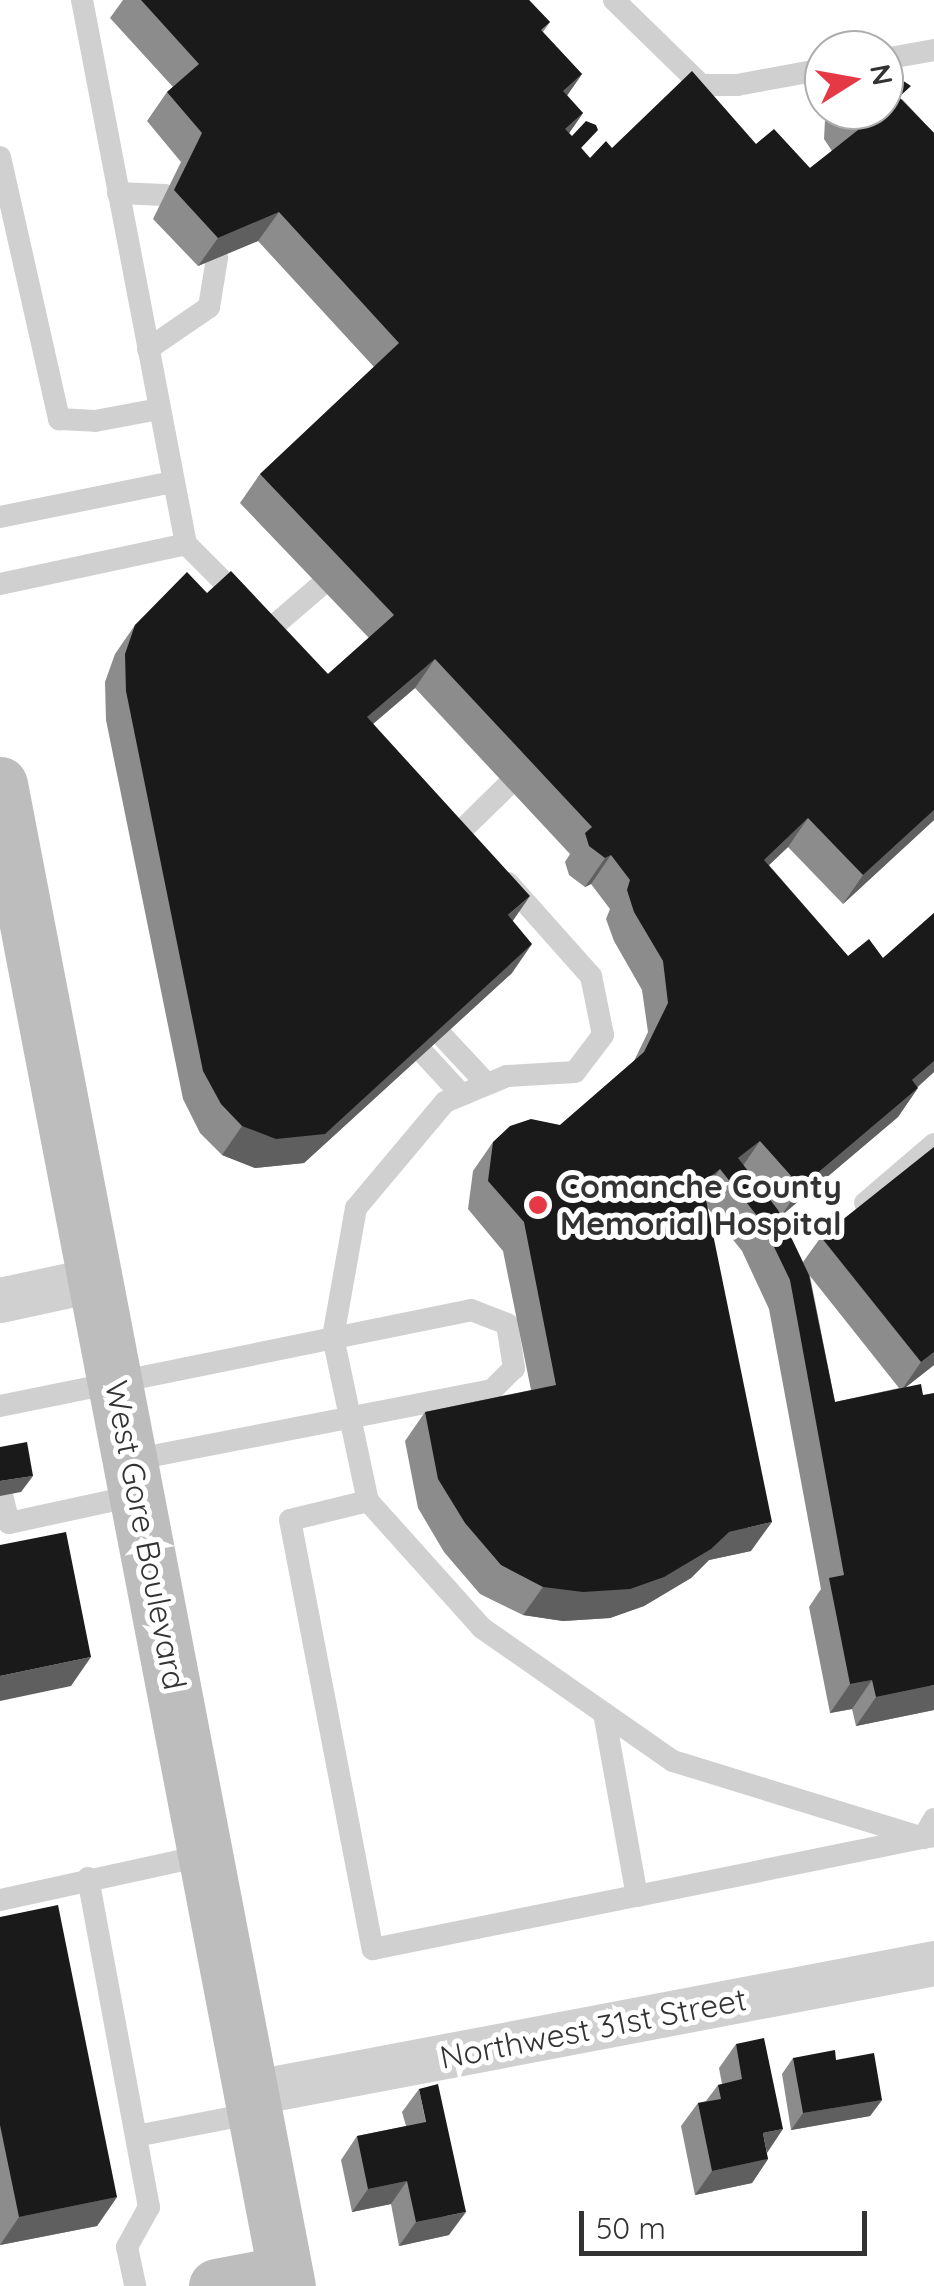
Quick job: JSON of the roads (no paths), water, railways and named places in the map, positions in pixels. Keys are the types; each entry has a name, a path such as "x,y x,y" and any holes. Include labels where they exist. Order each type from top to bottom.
{"main road":[{"name":"West Gore Boulevard","path":"0,784 286,2280"},
{"path":"216,2286 286,2280"}],"street":[{"path":"0,1300 97,1279"},
{"name":"Northwest 31st Street","path":"253,2103 934,1963"}],"lane":[{"path":"82,0 186,544 276,635 319,586"},
{"path":"614,0 701,85 737,85 804,73"},
{"path":"904,55 934,50"},
{"path":"0,157 59,419 95,421 158,410"},
{"path":"118,194 165,196"},
{"path":"148,349 209,307 217,258"},
{"path":"0,517 172,482"},
{"path":"0,584 186,544"},
{"path":"506,787 468,838 592,976 603,1035 574,1072 507,1076 444,1102 356,1208 333,1337 368,1501 482,1628 673,1762 930,1831"},
{"path":"444,1038 487,1084"},
{"path":"425,1055 462,1095"},
{"path":"856,1212 934,1144"},
{"path":"0,1406 471,1310 506,1324 514,1368 492,1390 351,1418 135,1478 9,1523 2,1496"},
{"path":"368,1501 290,1520 374,1949 930,1831"},
{"path":"604,1713 637,1896"},
{"path":"0,1900 206,1855"},
{"path":"88,1878 149,2207 128,2247 136,2286"},
{"path":"136,2136 253,2103"}],"place":[{"name":"Comanche County Memorial Hospital","path":"538,1205"}]}
